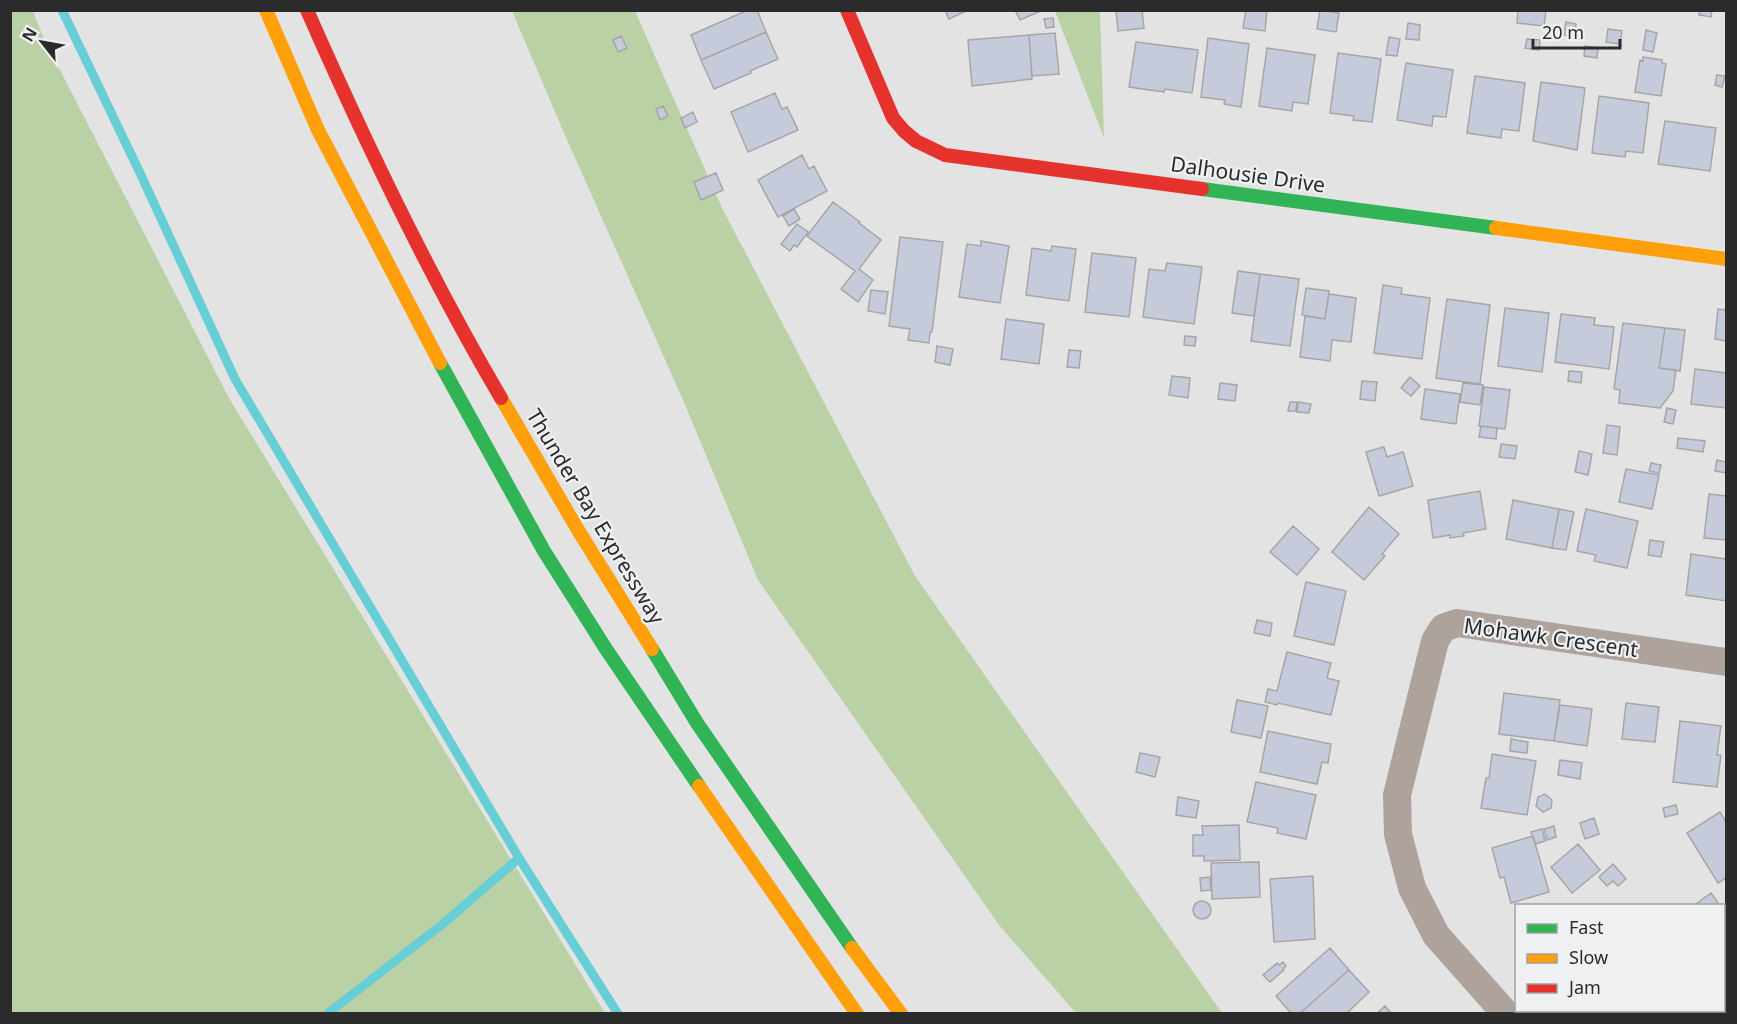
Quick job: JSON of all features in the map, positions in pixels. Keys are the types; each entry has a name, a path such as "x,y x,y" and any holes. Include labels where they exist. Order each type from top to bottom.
{"main road":[{"path":"266,10 324,140 435,354 544,551 669,744 857,1014"},
{"name":"Thunder Bay Expressway","path":"307,10 351,111 464,334 578,530 697,723 866,969 901,1014"},
{"name":"Dalhousie Drive","path":"847,10 893,118 903,132 915,142 945,155 1726,259"}],"street":[{"name":"Mohawk Crescent","path":"1506,1014 1436,934 1412,888 1398,834 1397,795 1435,640 1443,628 1456,623 1726,662"}],"green space":[{"path":"10,11 33,11 43,37 230,400 605,1013 11,1013"},
{"path":"512,11 635,11 722,208 915,576 1222,1013 1076,1013 999,925 758,580 683,400"},
{"path":"1055,11 1100,11 1104,138"}],"building":[{"path":"748,10 757,10 766,32 701,60 691,35"},
{"path":"945,10 968,10 949,19"},
{"path":"1015,10 1043,10 1020,20"},
{"path":"1116,10 1142,10 1144,28 1118,31"},
{"path":"1246,10 1267,10 1265,31 1243,28"},
{"path":"1320,10 1339,13 1336,32 1317,29"},
{"path":"1518,10 1546,10 1544,26 1517,23"},
{"path":"1700,10 1712,10 1711,17 1699,15"},
{"path":"1053,18 1054,27 1046,28 1044,19"},
{"path":"1566,22 1576,24 1574,36 1564,35"},
{"path":"1408,23 1420,25 1419,40 1406,39"},
{"path":"1608,29 1622,31 1620,44 1606,42"},
{"path":"1646,30 1657,33 1653,52 1643,50"},
{"path":"766,32 778,59 714,89 701,60"},
{"path":"1055,33 1059,74 1032,76 1029,35"},
{"path":"1029,35 1032,79 972,86 968,40"},
{"path":"621,36 627,48 618,52 613,40"},
{"path":"1389,37 1400,39 1397,56 1386,55"},
{"path":"1208,38 1249,44 1241,107 1224,104 1225,100 1201,97"},
{"path":"1527,39 1540,40 1539,50 1525,48"},
{"path":"1136,42 1198,50 1192,93 1129,87"},
{"path":"1585,46 1598,48 1597,58 1584,56"},
{"path":"1267,48 1315,55 1308,104 1293,102 1292,111 1259,106"},
{"path":"1338,53 1381,59 1372,122 1353,120 1354,116 1330,113"},
{"path":"1643,57 1662,60 1662,63 1666,64 1661,96 1635,92 1640,60 1643,61"},
{"path":"1406,63 1453,70 1446,117 1433,116 1432,126 1397,120"},
{"path":"1717,75 1725,76 1722,87 1715,85"},
{"path":"1475,76 1525,83 1519,131 1502,129 1501,138 1467,133"},
{"path":"1541,82 1585,88 1577,150 1533,141"},
{"path":"775,93 782,109 787,107 798,130 748,152 731,112"},
{"path":"1599,96 1649,103 1643,153 1626,151 1625,157 1592,153"},
{"path":"663,106 668,116 660,120 656,109"},
{"path":"693,112 697,122 685,128 681,118"},
{"path":"1665,121 1716,128 1710,171 1658,164"},
{"path":"802,155 809,169 814,166 827,191 778,217 758,180"},
{"path":"716,173 723,190 701,200 694,182"},
{"path":"833,202 881,240 859,269 873,280 858,302 841,289 855,271 807,236"},
{"path":"794,209 800,219 789,226 783,216"},
{"path":"797,224 808,232 797,247 794,245 790,251 781,244"},
{"path":"900,237 943,242 929,343 908,340 910,329 889,326"},
{"path":"981,241 1009,246 1000,303 959,297 967,244 981,246"},
{"path":"1052,246 1076,249 1069,301 1026,295 1032,248 1051,251"},
{"path":"1092,253 1136,258 1129,317 1085,312"},
{"path":"1167,263 1202,267 1194,324 1143,317 1149,269 1165,271"},
{"path":"1238,271 1260,274 1254,316 1232,313"},
{"path":"1260,274 1299,279 1290,346 1251,341"},
{"path":"1383,285 1402,288 1401,294 1430,298 1422,359 1374,353"},
{"path":"1306,288 1329,291 1325,319 1302,315"},
{"path":"871,290 888,292 885,314 868,311"},
{"path":"1329,294 1356,298 1351,342 1332,340 1330,361 1300,357 1305,316 1325,319"},
{"path":"1447,299 1490,305 1480,384 1436,378"},
{"path":"1505,308 1549,313 1542,372 1498,366"},
{"path":"1718,309 1726,310 1726,341 1715,339"},
{"path":"1561,314 1595,318 1594,325 1614,327 1609,369 1555,362"},
{"path":"1006,319 1044,324 1039,364 1001,359"},
{"path":"1623,323 1665,328 1659,368 1676,370 1673,391 1660,408 1619,403 1620,390 1614,389"},
{"path":"1665,328 1685,330 1680,371 1659,368"},
{"path":"1185,336 1196,337 1195,346 1184,345"},
{"path":"937,346 953,349 950,365 935,362"},
{"path":"1069,350 1081,351 1079,368 1067,367"},
{"path":"1695,369 1726,373 1726,408 1691,404"},
{"path":"1569,371 1582,372 1581,383 1568,381"},
{"path":"1172,376 1190,378 1188,398 1169,395"},
{"path":"1410,377 1420,386 1411,396 1401,388"},
{"path":"1362,381 1377,382 1375,401 1360,399"},
{"path":"1220,383 1237,385 1235,401 1218,399"},
{"path":"1463,383 1483,385 1480,405 1460,402"},
{"path":"1484,387 1510,390 1505,429 1479,426"},
{"path":"1425,389 1460,394 1456,424 1421,419"},
{"path":"1290,402 1297,402 1296,411 1288,411"},
{"path":"1298,402 1311,404 1309,413 1297,412"},
{"path":"1667,408 1676,410 1673,424 1664,422"},
{"path":"1607,425 1620,427 1617,455 1603,453"},
{"path":"1481,426 1497,428 1496,439 1479,437"},
{"path":"1678,438 1705,441 1703,452 1677,448"},
{"path":"1501,444 1517,446 1515,459 1499,457"},
{"path":"1384,447 1387,457 1403,452 1413,486 1379,496 1366,452"},
{"path":"1579,451 1592,454 1588,475 1575,472"},
{"path":"1717,460 1726,462 1726,473 1715,471"},
{"path":"1651,463 1661,465 1659,473 1649,471"},
{"path":"1626,469 1659,475 1652,509 1619,502"},
{"path":"1480,491 1486,529 1463,533 1464,536 1450,538 1450,535 1433,538 1428,500"},
{"path":"1709,494 1726,496 1726,540 1704,538"},
{"path":"1513,500 1559,509 1552,548 1506,539"},
{"path":"1369,507 1399,534 1382,554 1385,556 1364,580 1332,552"},
{"path":"1559,509 1574,512 1566,550 1552,548"},
{"path":"1586,509 1638,521 1627,568 1594,561 1596,555 1577,551"},
{"path":"1293,526 1319,549 1297,575 1270,552"},
{"path":"1650,540 1664,542 1661,557 1648,555"},
{"path":"1691,554 1726,559 1726,601 1686,595"},
{"path":"1306,582 1346,591 1334,645 1294,636"},
{"path":"1257,620 1272,623 1270,636 1254,633"},
{"path":"1287,652 1331,663 1327,678 1339,681 1331,715 1265,702 1268,689 1277,691"},
{"path":"1504,693 1560,700 1554,741 1499,734"},
{"path":"1237,700 1268,706 1261,738 1231,732"},
{"path":"1626,703 1659,707 1655,742 1622,739"},
{"path":"1560,705 1592,709 1587,746 1554,741"},
{"path":"1680,721 1721,726 1717,755 1721,755 1717,787 1673,782"},
{"path":"1268,731 1331,744 1328,763 1322,762 1317,784 1260,772"},
{"path":"1511,739 1528,742 1527,753 1510,751"},
{"path":"1140,753 1160,757 1155,777 1136,772"},
{"path":"1492,754 1536,761 1527,815 1481,808 1486,778 1489,778"},
{"path":"1560,760 1582,763 1580,779 1558,775"},
{"path":"1256,782 1316,795 1306,839 1277,833 1278,828 1247,822"},
{"path":"1545,794 1552,800 1551,808 1543,812 1536,806 1538,797"},
{"path":"1178,797 1199,801 1196,818 1176,815"},
{"path":"1676,805 1678,814 1665,817 1663,808"},
{"path":"1720,812 1726,822 1726,878 1718,883 1687,833"},
{"path":"1594,818 1599,834 1585,839 1580,823"},
{"path":"1239,825 1240,860 1204,861 1204,856 1193,856 1193,835 1203,835 1202,826"},
{"path":"1554,826 1556,837 1547,840 1544,829"},
{"path":"1542,829 1545,841 1535,844 1531,832"},
{"path":"1533,836 1549,892 1511,903 1504,877 1500,878 1492,848"},
{"path":"1578,844 1600,870 1572,893 1551,867"},
{"path":"1259,862 1260,897 1212,899 1211,863"},
{"path":"1613,864 1626,879 1618,886 1613,881 1607,886 1599,877"},
{"path":"1313,876 1315,939 1274,942 1270,879"},
{"path":"1210,877 1211,890 1201,891 1200,878"},
{"path":"1711,893 1719,904 1696,904"},
{"path":"1198,901 1206,901 1211,906 1209,917 1198,919 1193,914 1193,906"},
{"path":"1330,948 1349,970 1299,1014 1292,1014 1276,996"},
{"path":"1283,962 1286,966 1284,970 1270,982 1263,975 1277,963 1279,965"},
{"path":"1349,970 1369,992 1346,1014 1299,1014"},
{"path":"1726,999 1726,1014 1712,1014 1713,1012 1725,1012"},
{"path":"1385,1006 1392,1014 1376,1014"},
{"path":"1616,1012 1636,1012 1634,1014 1618,1014"}],"waterway":[{"path":"62,10 235,379 519,858 618,1014"},
{"path":"327,1014 444,923 519,858"}],"traffic: fast":[{"path":"1202,189 1496,228"},
{"path":"440,363 544,551 606,649 699,786"},
{"path":"652,649 697,723 852,948"}],"traffic: slow":[{"path":"266,10 318,130 440,363"},
{"path":"1496,228 1726,259"},
{"path":"501,398 578,530 652,649"},
{"path":"699,786 857,1014"},
{"path":"852,948 901,1014"}],"traffic: jam":[{"path":"307,10 398,207 448,304 501,398"},
{"path":"847,10 893,118 916,141 945,155 1202,189"}]}
